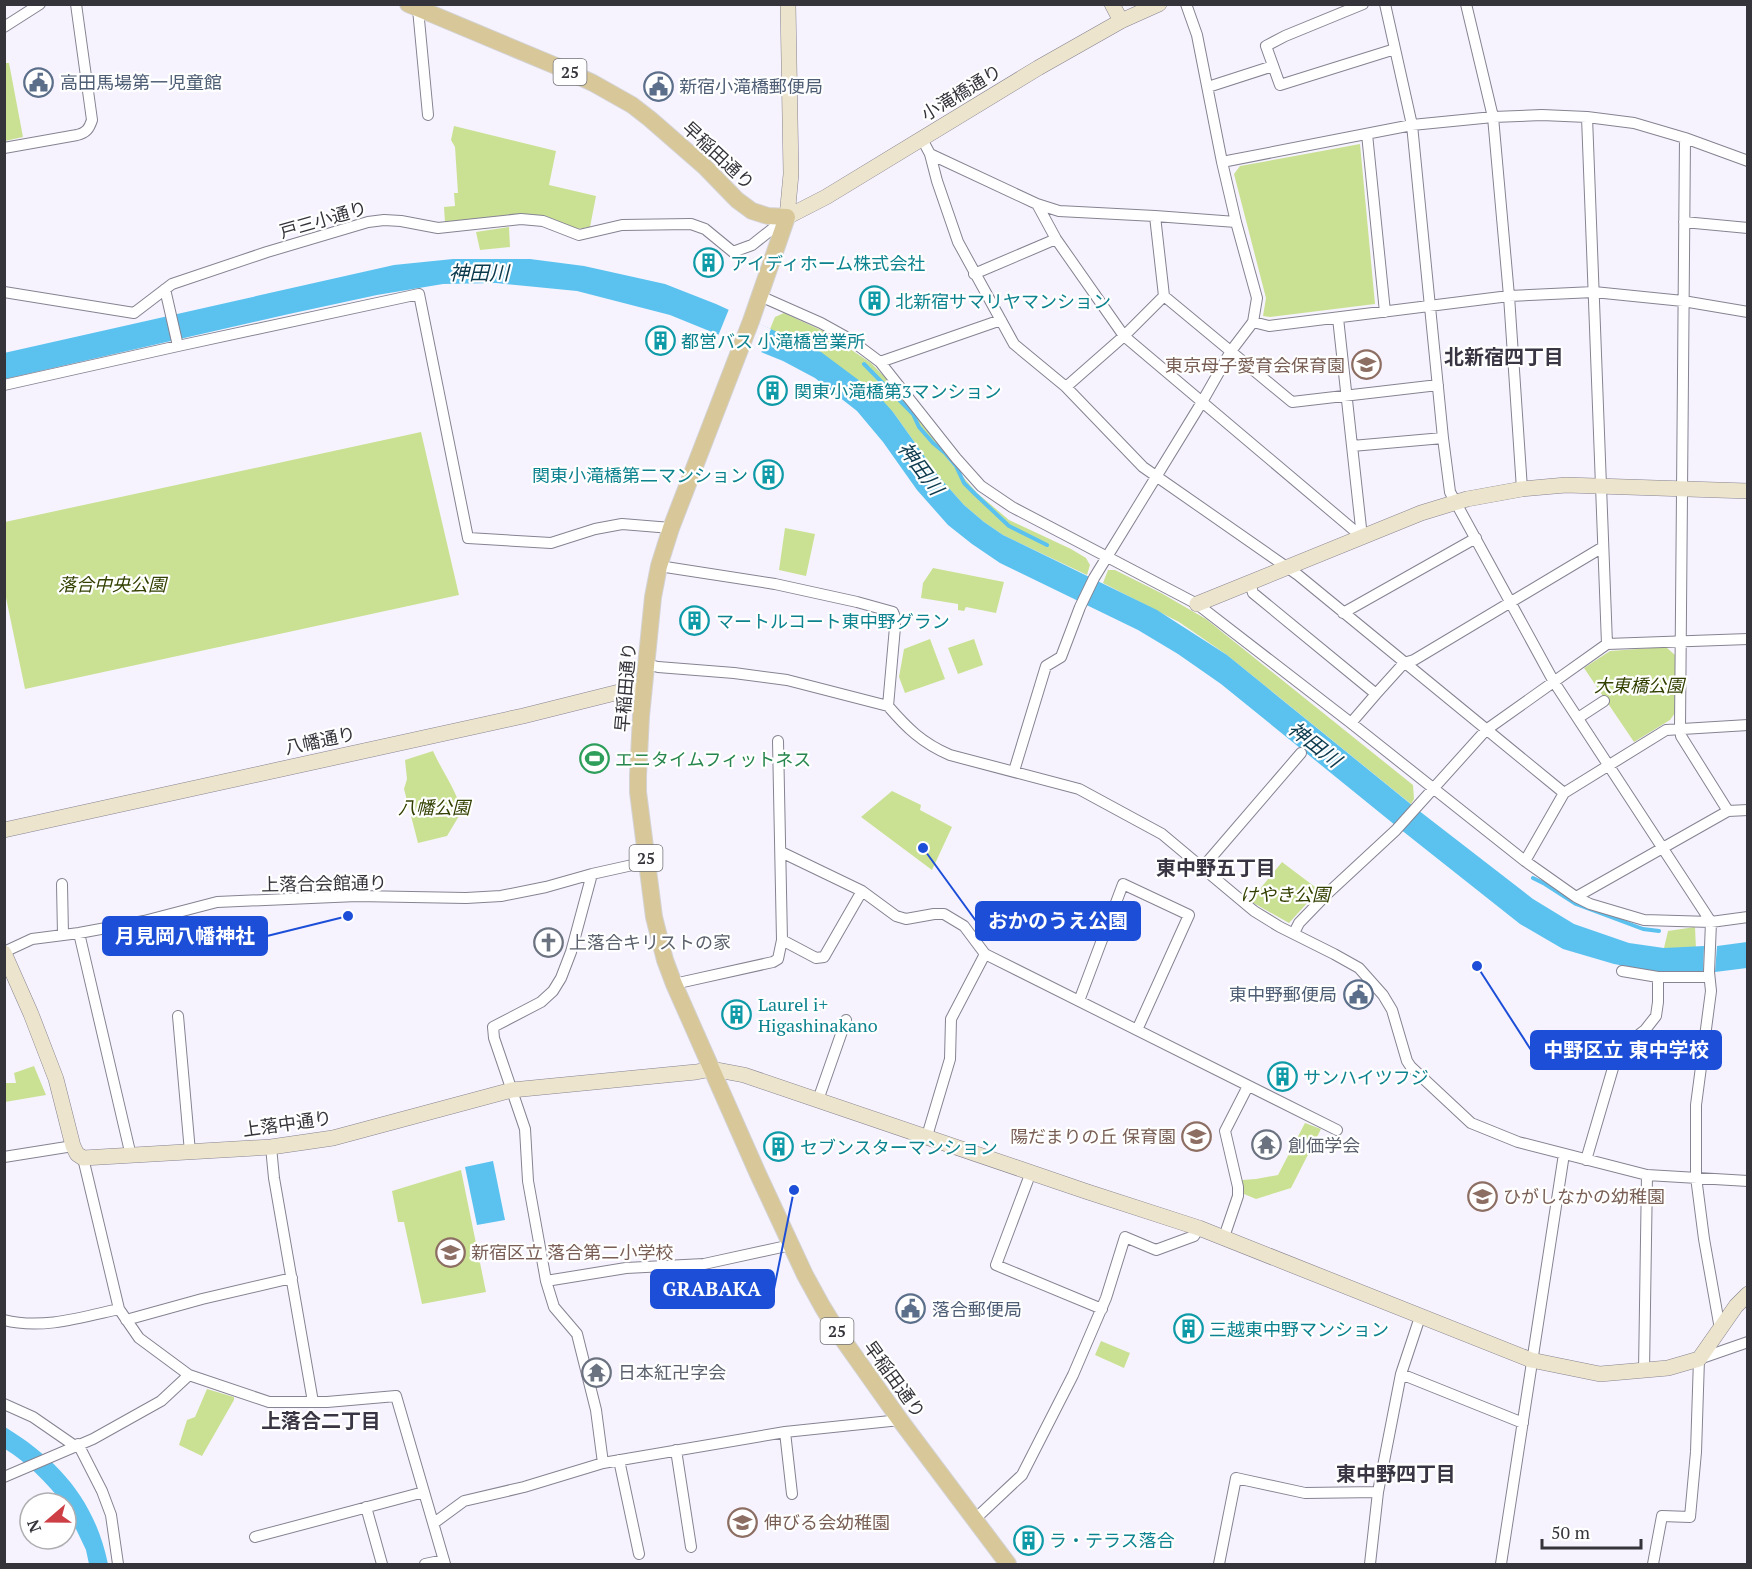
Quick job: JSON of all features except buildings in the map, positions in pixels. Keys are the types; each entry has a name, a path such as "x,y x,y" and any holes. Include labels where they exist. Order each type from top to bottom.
{"main road":[{"name":"早稲田通り","path":"413,7 593,83 632,105 705,167 737,200 752,211 768,216 787,217 752,321 671,528 659,566 653,597 638,776 654,917 674,984 791,1245 822,1306 900,1420 1008,1564"}],"street":[{"path":"4,27 40,4"},
{"path":"4,148 77,135 84,133 90,127 92,120 76,4"},
{"path":"787,217 791,174 788,4"},
{"path":"1112,4 1121,21"},
{"name":"小滝橋通り","path":"787,217 826,197 1038,68 1121,21 1159,4"},
{"path":"1014,771 1046,666 1061,657 1081,604 1106,557 1158,476 1231,351 1253,322 1257,298 1222,162 1197,34 1186,4"},
{"path":"1363,4 1266,46 1280,85 1395,49"},
{"path":"1385,4 1412,125 1450,492 1554,682 1711,922 1709,975 1712,991 1696,1105 1696,1177 1720,1329"},
{"path":"1467,4 1493,117 1509,296 1522,489"},
{"path":"413,7 428,115"},
{"path":"1208,87 1273,66"},
{"path":"1222,162 1412,125 1542,115 1587,117 1634,123 1685,138 1748,161"},
{"path":"1587,117 1607,644"},
{"path":"1367,134 1385,312"},
{"path":"1685,138 1680,728 1681,736 1728,810"},
{"path":"922,139 930,154 955,235 974,274 1014,344 1066,387 1143,467 1287,568 1564,793"},
{"path":"930,154 1037,204 1059,211 1236,222"},
{"path":"1037,204 1056,239 1124,336 1362,537"},
{"path":"1155,216 1164,296 1292,402 1438,385"},
{"name":"戸三小通り","path":"4,292 134,313 172,285 217,268 368,222 384,220 438,228 521,219 543,221 579,235 622,225 691,225 705,229 733,252 752,245 787,217"},
{"path":"1684,222 1748,228"},
{"path":"974,274 1056,239"},
{"path":"165,289 177,342"},
{"path":"1253,322 1269,326 1509,296 1594,292 1683,300 1748,312"},
{"path":"4,385 177,342 419,294 468,538 550,543 595,529 622,524 671,528"},
{"path":"760,296 821,323 848,338 880,362 981,486 1012,507 1197,604 1352,723 1525,861 1576,897 1590,904 1644,920 1711,922 1748,917"},
{"path":"1066,387 1124,336 1164,296"},
{"path":"1338,318 1362,537"},
{"path":"880,362 1000,320"},
{"path":"1352,446 1443,438"},
{"path":"1197,604 1420,513 1455,502 1522,489 1566,485 1748,491"},
{"path":"1343,613 1476,538"},
{"path":"1352,723 1404,663 1414,660 1603,547"},
{"path":"659,566 775,584 893,612 895,627 888,706"},
{"path":"1250,583 1253,593 1376,694"},
{"path":"1294,933 1299,923 1328,893 1399,827 1486,730 1607,644 1748,639"},
{"path":"646,664 787,680 888,706 902,722 930,746 950,755 1078,789 1162,834 1254,911 1359,968 1383,995 1392,1010 1411,1067 1471,1123 1518,1142 1647,1176 1748,1181"},
{"name":"八幡通り","path":"4,830 523,716 631,689 644,688"},
{"path":"1578,718 1604,701"},
{"path":"1525,861 1564,793 1608,765 1666,730 1748,725"},
{"path":"674,984 778,959 782,940 778,741"},
{"path":"1203,867 1300,753"},
{"path":"1576,897 1728,810 1748,810"},
{"path":"781,852 862,891 896,916 906,919 944,914 964,926 985,954 1337,1130"},
{"name":"上落合会館通り","path":"4,952 32,939 144,921 217,902 357,896 444,898 501,896 646,862"},
{"path":"592,874 571,952 561,978 553,991 541,1002 494,1027 494,1038 525,1129 528,1181 546,1281 554,1306 577,1334 596,1410 603,1462"},
{"path":"62,884 63,935"},
{"path":"1079,1001 1123,884 1189,915 1137,1030"},
{"path":"782,940 816,958 824,957 862,891"},
{"path":"79,933 131,1156"},
{"path":"4,952 56,1079 78,1152 119,1310 139,1338 189,1376 269,1402 313,1402 396,1396 444,1562 425,1564"},
{"path":"927,1136 950,1059 951,1019 985,954"},
{"path":"1622,971 1658,977 1709,975"},
{"path":"1586,1160 1618,1051 1645,1030 1656,1016 1658,977"},
{"path":"178,1016 190,1152"},
{"path":"818,1100 846,1020"},
{"name":"上落中通り","path":"78,1152 131,1156 271,1147 333,1138 512,1090 712,1069 744,1075 1199,1228 1531,1360 1600,1374 1668,1368 1699,1359"},
{"path":"1224,1237 1238,1196 1225,1131 1248,1086"},
{"path":"271,1147 274,1178 313,1402"},
{"path":"4,1157 78,1152"},
{"path":"1500,1564 1564,1154"},
{"path":"1031,1172 996,1265 1102,1309"},
{"path":"1644,1371 1647,1176"},
{"path":"975,1519 1022,1474 1073,1375 1102,1309 1125,1237 1156,1250 1194,1236 1199,1228"},
{"path":"546,1281 626,1268 704,1264 791,1245"},
{"path":"126,1320 292,1278"},
{"path":"1653,1564 1662,1516 1690,1517 1696,1452 1699,1359 1736,1306 1748,1294"},
{"path":"4,1320 24,1324 67,1321 119,1310"},
{"path":"1370,1564 1378,1492 1401,1374 1420,1317"},
{"path":"1699,1359 1748,1342"},
{"path":"1401,1374 1523,1423"},
{"path":"4,1477 93,1439 161,1401 189,1376"},
{"path":"4,1404 33,1417 77,1445 102,1491 111,1515 118,1564"},
{"path":"434,1522 464,1501 524,1487 603,1462 785,1432 900,1420"},
{"path":"785,1432 792,1494"},
{"path":"676,1450 691,1547"},
{"path":"619,1460 639,1554"},
{"path":"1219,1564 1236,1478 1305,1493 1378,1492"},
{"path":"255,1537 424,1492"},
{"path":"366,1507 382,1564"}],"green space":[{"path":"5,63 9,63 23,137 5,141"},
{"path":"454,126 556,151 549,185 596,196 590,227 577,229 526,214 445,223 444,207 455,206 454,193 458,193 455,147 451,140"},
{"path":"1360,144 1375,304 1263,316 1266,298 1234,174 1240,166"},
{"path":"509,227 510,247 480,250 476,232"},
{"path":"784,313 823,331 871,363 906,399 950,462 977,493 1009,520 1086,558 1090,565 1087,575 1003,535 964,505 940,478 893,412 770,329 775,317"},
{"name":"落合中央公園","path":"421,432 459,595 25,689 5,593 5,522"},
{"path":"785,528 815,534 806,576 779,570"},
{"path":"933,568 1004,582 996,613 966,607 964,611 958,610 958,604 921,598 923,583"},
{"path":"1108,570 1115,570 1161,593 1206,619 1413,785 1414,799 1411,804 1227,655 1179,622 1103,583"},
{"path":"930,639 945,679 905,693 899,677 904,649"},
{"path":"974,639 983,665 958,674 948,648"},
{"name":"大東橋公園","path":"1666,647 1675,655 1675,713 1670,720 1634,742 1584,668 1610,651"},
{"name":"八幡公園","path":"433,751 462,811 447,836 418,843 404,789 407,779 405,760"},
{"path":"892,791 921,805 920,810 952,827 932,870 861,817"},
{"name":"けやき公園","path":"1282,862 1319,890 1289,923 1250,901"},
{"path":"1695,927 1696,949 1664,948 1668,931"},
{"path":"34,1066 46,1095 5,1102 5,1083 16,1083 14,1073"},
{"path":"1305,1123 1321,1129 1291,1188 1256,1199 1244,1194 1242,1180 1278,1175"},
{"path":"461,1170 486,1292 422,1304 404,1222 398,1222 392,1191"},
{"path":"1101,1341 1130,1353 1124,1368 1095,1355"},
{"path":"207,1389 234,1397 234,1400 202,1456 179,1445 187,1420 195,1417"}],"water":[{"name":"神田川","path":"453,259 530,259 584,266 665,284 716,304 821,352 876,393 893,412 940,478 964,505 984,522 1003,535 1157,610 1227,655 1418,810 1533,899 1574,924 1629,943 1664,948 1704,946 1703,973 1656,972 1614,964 1563,949 1520,924 1221,684 1178,654 1138,630 1000,563 972,544 948,525 917,490 883,442 857,411 815,378 783,361 670,315 577,291 496,283 443,284 377,295 289,314 5,379 4,353 394,265"},
{"path":"1747,942 1747,968 1715,972 1717,946"},
{"path":"493,1161 505,1220 477,1225 465,1167"},
{"path":"5,1427 42,1453 77,1491 53,1491 29,1467 5,1449"},
{"path":"78,1493 94,1521 108,1564 89,1564 86,1550 78,1533"}],"pier":[{"path":"729,309 771,329 761,353 718,336"}],"waterway":[{"path":"864,364 913,414 919,427 956,466 964,483 975,494 1009,526 1047,545"},
{"path":"1533,878 1576,904 1643,929 1659,931"}],"place":[{"name":"高田馬場第一児童館","path":"39,82"},
{"name":"新宿小滝橋郵便局","path":"658,86"},
{"name":"アイディホーム株式会社","path":"709,263"},
{"name":"北新宿サマリヤマンション","path":"874,301"},
{"name":"都営バス 小滝橋営業所","path":"660,341"},
{"name":"東京母子愛育会保育園","path":"1366,365"},
{"name":"関東小滝橋第3マンション","path":"773,391"},
{"name":"関東小滝橋第二マンション","path":"769,475"},
{"name":"マートルコート東中野グラン","path":"695,621"},
{"name":"エニタイムフィットネス","path":"594,759"},
{"name":"おかのうえ公園","path":"923,848"},
{"name":"月見岡八幡神社","path":"348,916"},
{"name":"上落合キリストの家","path":"548,942"},
{"name":"中野区立 東中学校","path":"1477,966"},
{"name":"東中野郵便局","path":"1358,994"},
{"name":"Laurel i+ Higashinakano","path":"737,1014"},
{"name":"サンハイツフジ","path":"1282,1077"},
{"name":"陽だまりの丘 保育園","path":"1197,1136"},
{"name":"創価学会","path":"1267,1145"},
{"name":"セブンスターマンション","path":"779,1147"},
{"name":"GRABAKA","path":"794,1190"},
{"name":"ひがしなかの幼稚園","path":"1482,1196"},
{"name":"新宿区立 落合第二小学校","path":"450,1252"},
{"name":"落合郵便局","path":"911,1309"},
{"name":"三越東中野マンション","path":"1188,1329"},
{"name":"日本紅卍字会","path":"597,1372"},
{"name":"伸びる会幼稚園","path":"743,1522"},
{"name":"ラ・テラス落合","path":"1028,1540"}],"district":[{"name":"北新宿四丁目","path":"1504,356"},
{"name":"東中野五丁目","path":"1216,867"},
{"name":"上落合二丁目","path":"321,1420"},
{"name":"東中野四丁目","path":"1396,1473"}]}
